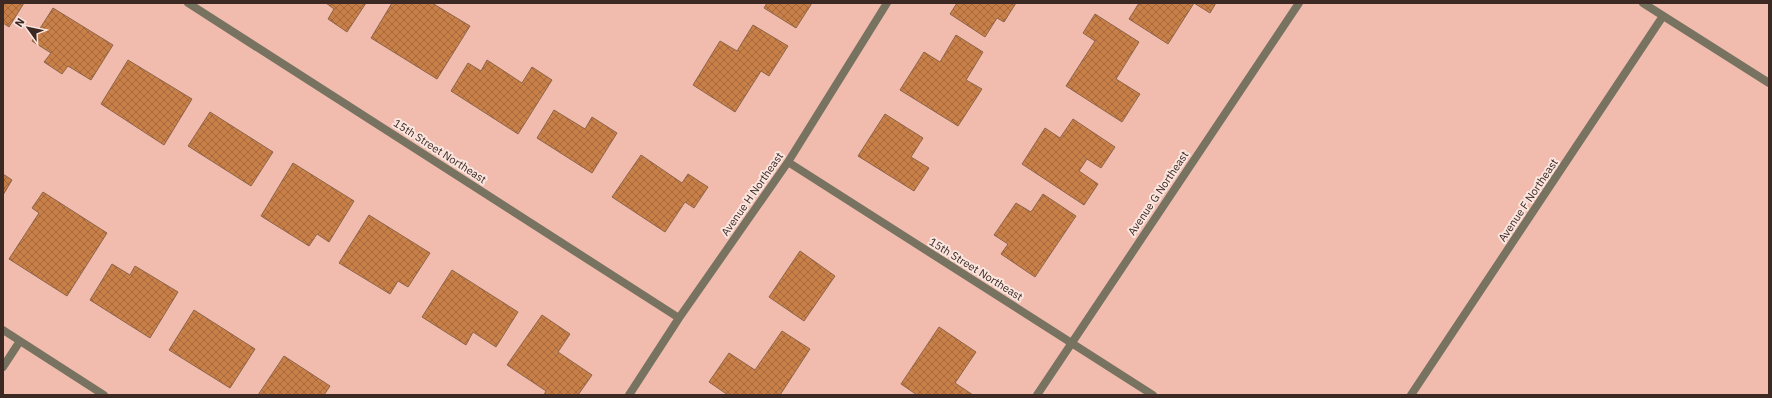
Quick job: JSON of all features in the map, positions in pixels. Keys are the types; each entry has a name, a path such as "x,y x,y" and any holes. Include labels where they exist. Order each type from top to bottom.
{"street":[{"name":"15th Street Northeast","path":"188,3 679,318"},
{"name":"Avenue H Northeast","path":"629,395 679,318 788,162 887,3"},
{"name":"Avenue G Northeast","path":"1036,395 1299,3"},
{"path":"1643,3 1769,83"},
{"name":"Avenue F Northeast","path":"1411,395 1663,16"},
{"name":"15th Street Northeast","path":"788,162 1153,395"},
{"path":"3,330 104,395"},
{"path":"3,367 20,341"}],"building":[{"path":"3,3 24,3 9,27 3,23"},
{"path":"326,3 366,3 347,32 328,19 334,9"},
{"path":"392,3 432,3 470,26 437,79 371,38"},
{"path":"767,3 812,3 796,28 764,8"},
{"path":"957,3 1016,3 1004,22 997,18 985,37 950,14"},
{"path":"1139,3 1194,3 1168,44 1129,19"},
{"path":"1194,3 1216,3 1210,13"},
{"path":"53,8 113,45 91,80 68,66 62,74 44,62 51,53 32,41"},
{"path":"1095,14 1139,42 1116,79 1140,94 1122,122 1066,86 1095,41 1083,33"},
{"path":"753,25 788,46 769,76 761,71 735,112 693,85 720,41 737,51"},
{"path":"956,35 983,52 966,80 982,89 958,126 900,90 924,52 940,62"},
{"path":"128,60 192,99 164,145 101,104"},
{"path":"487,60 522,83 532,67 552,80 518,134 451,91 468,63 481,71"},
{"path":"554,110 585,129 592,117 617,133 592,173 537,138"},
{"path":"210,112 273,152 251,186 188,146"},
{"path":"885,114 923,138 911,157 929,168 914,191 858,156"},
{"path":"1073,119 1115,147 1101,168 1087,159 1079,171 1098,184 1084,205 1022,164 1045,128 1060,138"},
{"path":"641,155 682,183 688,174 708,187 694,208 685,202 665,232 612,197"},
{"path":"293,163 354,201 329,242 317,234 309,246 261,216"},
{"path":"3,174 12,180 3,195"},
{"path":"43,192 107,233 67,296 9,259 39,213 32,208"},
{"path":"1043,194 1076,216 1035,277 1001,254 1008,244 994,235 1016,203 1031,212"},
{"path":"369,215 430,253 408,287 398,281 390,294 339,263"},
{"path":"800,251 835,276 804,321 769,297"},
{"path":"112,264 130,275 135,266 178,292 150,338 90,300"},
{"path":"452,270 518,312 496,347 473,332 466,345 422,317"},
{"path":"194,310 255,349 230,388 169,350"},
{"path":"542,315 570,334 558,352 592,375 578,395 544,395 546,391 507,365"},
{"path":"939,327 976,352 955,383 973,395 917,395 901,384"},
{"path":"782,331 810,349 780,395 728,395 709,382 729,353 755,370"},
{"path":"284,356 330,386 324,395 258,395"}]}
